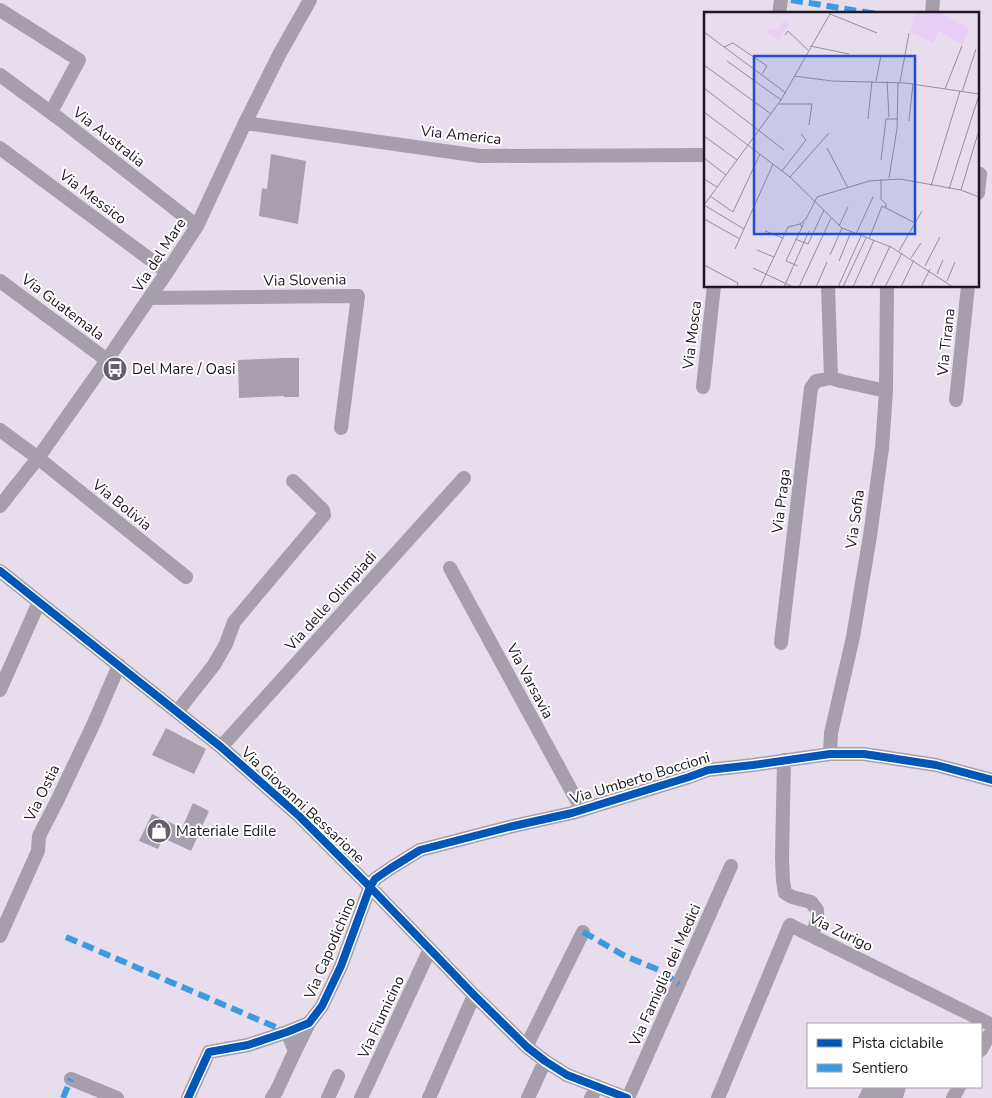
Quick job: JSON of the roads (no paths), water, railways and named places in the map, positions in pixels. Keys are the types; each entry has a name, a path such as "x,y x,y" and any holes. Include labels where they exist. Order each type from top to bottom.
{"street":[{"name":"Via del Mare","path":"0,506 38,458 107,360 168,272 197,226 245,122 280,53 310,0"},
{"path":"0,10 80,60 51,112"},
{"name":"Via Australia","path":"0,75 51,112 197,226"},
{"name":"Via America","path":"245,122 480,156 704,155"},
{"name":"Via Messico","path":"0,148 168,272"},
{"path":"980,187 984,174"},
{"name":"Via Guatemala","path":"0,280 107,360"},
{"name":"Via Mosca","path":"703,387 714,288"},
{"path":"828,288 831,378 886,391"},
{"name":"Via Sofia","path":"830,754 832,733 870,536 882,448 886,391 888,288"},
{"name":"Via Tirana","path":"956,400 968,288"},
{"name":"Via Slovenia","path":"150,298 358,296 341,428"},
{"name":"Via Praga","path":"781,643 811,388 816,381 831,378"},
{"name":"Via Bolivia","path":"0,430 38,458 186,577"},
{"name":"Via delle Olimpiadi","path":"222,747 464,478"},
{"path":"177,712 214,664 226,644 234,622 324,515 323,510 293,481"},
{"name":"Via Varsavia","path":"450,568 582,810"},
{"name":"Via Giovanni Bessarione","path":"0,571 222,747 298,815 527,1047 545,1061 594,1092 628,1098"},
{"path":"0,690 39,602"},
{"name":"Via Ostia","path":"0,936 38,852 39,836 94,723 119,665"},
{"name":"Via Umberto Boccioni","path":"370,887 375,879 420,850 572,813 708,770 830,754 864,754 936,765 992,780"},
{"path":"784,760 783,881 785,893 811,902 817,910 817,920 812,936"},
{"name":"Via Famiglia dei Medici","path":"628,1098 731,866"},
{"name":"Via Capodichino","path":"295,1051 309,1023 322,1006 341,966 370,887"},
{"name":"Via Zurigo","path":"718,1098 790,925 992,1025"},
{"path":"527,1047 582,932"},
{"name":"Via Fiumicino","path":"361,1098 430,949"},
{"path":"429,1098 474,995"},
{"path":"188,1098 209,1052 248,1045 309,1023"},
{"path":"982,1048 992,1030"},
{"path":"272,1098 295,1051 287,1032"},
{"path":"528,1098 545,1061"},
{"path":"328,1098 338,1076"},
{"path":"71,1079 117,1098"}],"place":[{"name":"Del Mare / Oasi","path":"115,369"},
{"name":"Materiale Edile","path":"159,831"}]}
